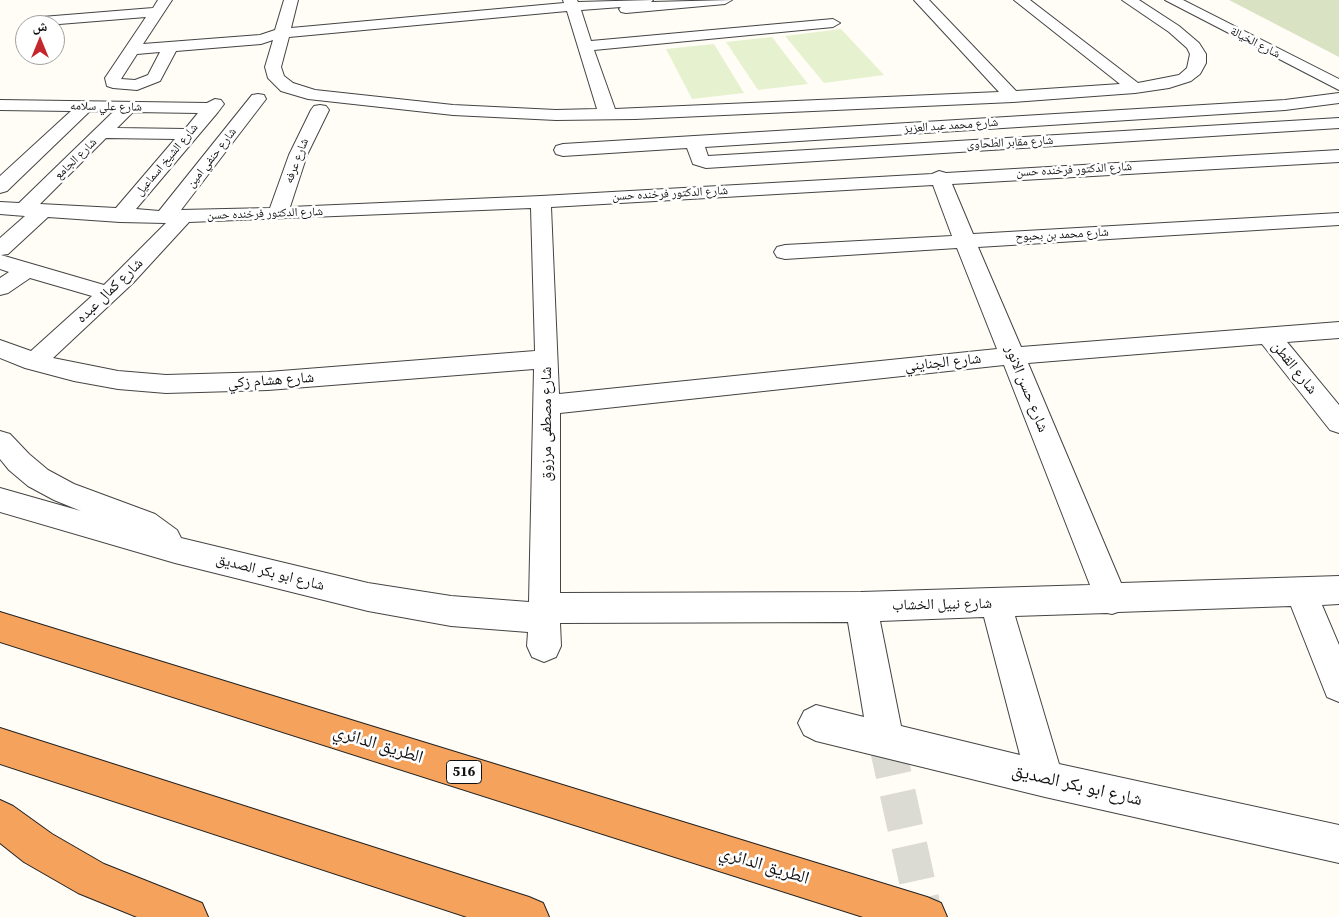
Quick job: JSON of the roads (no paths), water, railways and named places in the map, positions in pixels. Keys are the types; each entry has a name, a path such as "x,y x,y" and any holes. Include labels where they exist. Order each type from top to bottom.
{"highway":[{"name":"الطريق الدائري","path":"0,627 928,917"},
{"path":"0,746 529,917"},
{"path":"0,819 38,848 92,880 188,917"}],"street":[{"path":"291,0 273,73 281,83 304,93 487,113 608,115 1013,97 1135,88 1155,86 1185,78 1194,71 1198,63 1198,54 1185,37 1129,0"},
{"path":"131,50 261,39 646,0"},
{"path":"572,7 725,0"},
{"path":"921,0 1013,97"},
{"path":"1021,0 1135,88"},
{"name":"شارع الخيالة","path":"1172,0 1339,86"},
{"name":"شارع الخيالة","path":"1193,0 1339,70"},
{"path":"161,6 113,78 113,84 137,85 154,78 170,47"},
{"path":"65,18 161,6"},
{"path":"572,7 608,115"},
{"path":"585,46 833,23"},
{"path":"1241,36 1258,36 1261,33 1259,30"},
{"path":"1276,54 1277,51 1284,48 1296,49"},
{"name":"شارع محمد عبد العزيز","path":"564,150 1285,106 1339,98"},
{"name":"شارع حنفي امين","path":"174,217 258,99"},
{"name":"شارع علي سلامه","path":"0,105 85,107 213,106"},
{"name":"شارع الشيخ اسماعيل","path":"120,216 213,106"},
{"path":"0,187 85,107"},
{"name":"شارع الجامع","path":"0,249 102,133 128,107"},
{"name":"شارع عرفه","path":"278,214 298,155 320,110"},
{"path":"0,120 68,123"},
{"name":"شارع مقابر الطحاوى","path":"695,142 700,160 706,162 1339,123"},
{"path":"102,133 188,134"},
{"name":"شارع الدكتور فرخنده حسن","path":"0,208 120,216 174,217 278,214 541,202 1339,156"},
{"path":"0,161 25,163"},
{"name":"شارع حسن الانور","path":"939,178 1112,600"},
{"name":"شارع مصطفى مرزوق","path":"541,202 547,359 545,624"},
{"name":"شارع كمال عبده","path":"34,362 108,293 174,217"},
{"name":"شارع محمد بن بحبوح","path":"785,252 1339,219"},
{"path":"0,262 108,293"},
{"path":"0,288 27,270"},
{"name":"شارع الجنايني","path":"547,405 1012,356 1339,330"},
{"name":"شارع القطن","path":"1268,336 1339,423"},
{"name":"شارع هشام زكي","path":"0,348 34,362 118,380 216,384 547,359"},
{"path":"0,441 19,462 38,478 64,492 145,523 168,540 175,550"},
{"name":"شارع ابو بكر الصديق","path":"0,500 175,550 368,597 545,624"},
{"name":"شارع نبيل الخشاب","path":"545,624 861,607 1112,600 1339,590"},
{"path":"1301,592 1339,685"},
{"path":"996,604 1045,779"},
{"path":"861,607 886,740"},
{"name":"شارع ابو بكر الصديق","path":"816,723 1045,779 1339,844"}],"tunnel":[{"path":"886,740 925,917"}]}
